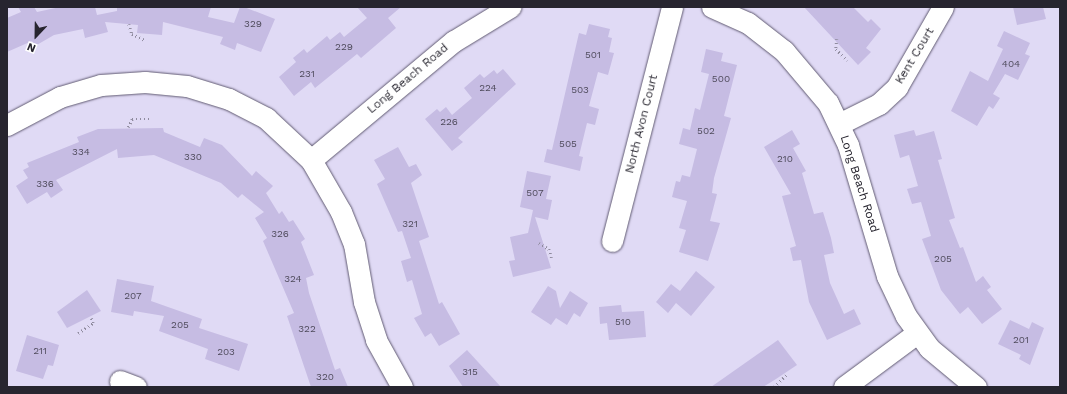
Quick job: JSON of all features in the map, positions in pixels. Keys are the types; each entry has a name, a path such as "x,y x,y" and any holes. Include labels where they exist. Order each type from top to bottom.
{"street":[{"name":"Long Beach Road","path":"311,160 454,41 510,7"},
{"name":"North Avon Court","path":"612,241 672,7"},
{"name":"Long Beach Road","path":"712,7 748,23 784,51 828,103 839,124 859,177 887,276 917,333 953,371 976,387"},
{"name":"Kent Court","path":"839,124 879,104 897,87 943,7"},
{"path":"7,125 60,97 101,84 145,82 187,86 229,99 266,118 311,160 354,244 364,302 374,334 402,387"},
{"path":"844,387 917,333"}],"path":[{"path":"129,24 132,34 145,40"},
{"path":"837,39 836,49 846,60"},
{"path":"128,127 132,119 149,119"},
{"path":"539,243 549,249 552,258"},
{"path":"78,333 92,323 91,318"},
{"path":"774,387 786,375"}],"building":[{"path":"18,7 34,7 37,12 60,7 95,7 97,15 117,11 117,7 211,7 208,17 234,23 240,7 244,7 275,19 261,52 237,43 235,50 220,44 223,37 163,22 162,35 137,33 138,25 105,22 108,32 85,38 83,29 54,35 35,46 32,41 7,52 7,18 21,12"},
{"path":"357,7 401,7 388,18 396,28 361,58 357,54 315,88 311,82 294,96 279,77 296,62 293,58 304,49 307,53 327,36 330,40 340,32 344,37 367,18"},
{"path":"804,7 853,7 868,22 871,19 881,29 866,48 871,52 858,65"},
{"path":"1013,7 1043,7 1046,19 1017,25"},
{"path":"589,24 610,29 608,37 612,38 609,52 614,53 608,75 598,72 589,106 599,109 595,125 587,123 579,156 583,157 580,171 544,162 547,149 552,150 579,33 586,35"},
{"path":"1004,31 1030,43 1025,54 1030,56 1018,80 1005,74 993,94 1000,98 993,109 989,106 977,126 951,111 970,71 988,81 1003,49 997,46"},
{"path":"706,49 723,53 721,61 737,65 724,116 731,118 714,178 712,193 717,194 710,221 720,223 708,261 679,252 686,230 679,228 687,201 672,197 676,181 680,182 682,175 690,177 697,149 679,144 683,128 690,130 695,108 700,110 709,74 701,72"},
{"path":"503,69 516,84 458,138 463,142 452,151 425,119 437,109 440,112 446,107 452,115 472,98 464,88 480,74 484,78 494,70 497,74"},
{"path":"163,128 164,132 200,147 204,138 222,145 252,176 256,171 273,186 266,193 279,214 282,211 289,222 293,220 305,239 301,242 314,275 306,278 309,293 335,370 340,368 348,387 311,387 287,316 294,313 263,241 267,238 255,218 264,212 242,194 238,198 221,183 154,155 118,158 117,149 56,180 63,190 51,198 47,192 27,204 16,186 28,178 23,170 29,167 27,163 79,142 77,137 98,129"},
{"path":"792,130 800,144 793,148 806,171 802,173 814,214 823,212 831,238 834,253 824,255 830,283 844,314 854,309 861,324 827,340 809,302 801,260 793,261 790,248 796,246 782,196 791,194 764,147"},
{"path":"914,130 916,136 934,131 942,159 938,160 955,218 949,220 960,248 963,247 976,282 983,276 991,287 987,290 1002,309 982,324 968,307 960,314 941,290 922,239 931,236 921,202 912,204 907,189 918,186 909,155 900,158 894,135"},
{"path":"398,147 409,167 416,164 422,175 411,183 429,237 419,241 439,304 442,302 460,334 439,346 431,333 425,337 414,318 422,314 412,280 407,282 401,261 411,258 402,231 398,232 377,184 385,179 374,160"},
{"path":"527,171 551,176 546,199 552,200 548,220 535,217 551,268 513,277 509,261 515,260 510,237 528,233 533,210 520,207"},
{"path":"696,271 715,287 691,316 676,303 668,313 656,302 671,284 680,291"},
{"path":"117,279 154,286 151,301 202,319 199,328 248,344 239,371 205,359 208,349 159,331 164,316 134,311 133,316 111,312"},
{"path":"548,286 556,291 560,308 570,291 588,303 580,317 574,313 567,325 556,318 551,325 531,312"},
{"path":"87,290 101,311 67,328 57,312"},
{"path":"621,305 622,312 644,311 646,337 609,340 607,323 600,324 599,307"},
{"path":"1010,320 1029,329 1032,322 1044,328 1030,365 1019,359 1021,355 998,344"},
{"path":"27,335 59,345 53,366 48,365 43,379 16,371"},
{"path":"778,340 797,365 763,387 711,387"},
{"path":"467,350 501,387 463,387 449,366"}]}
